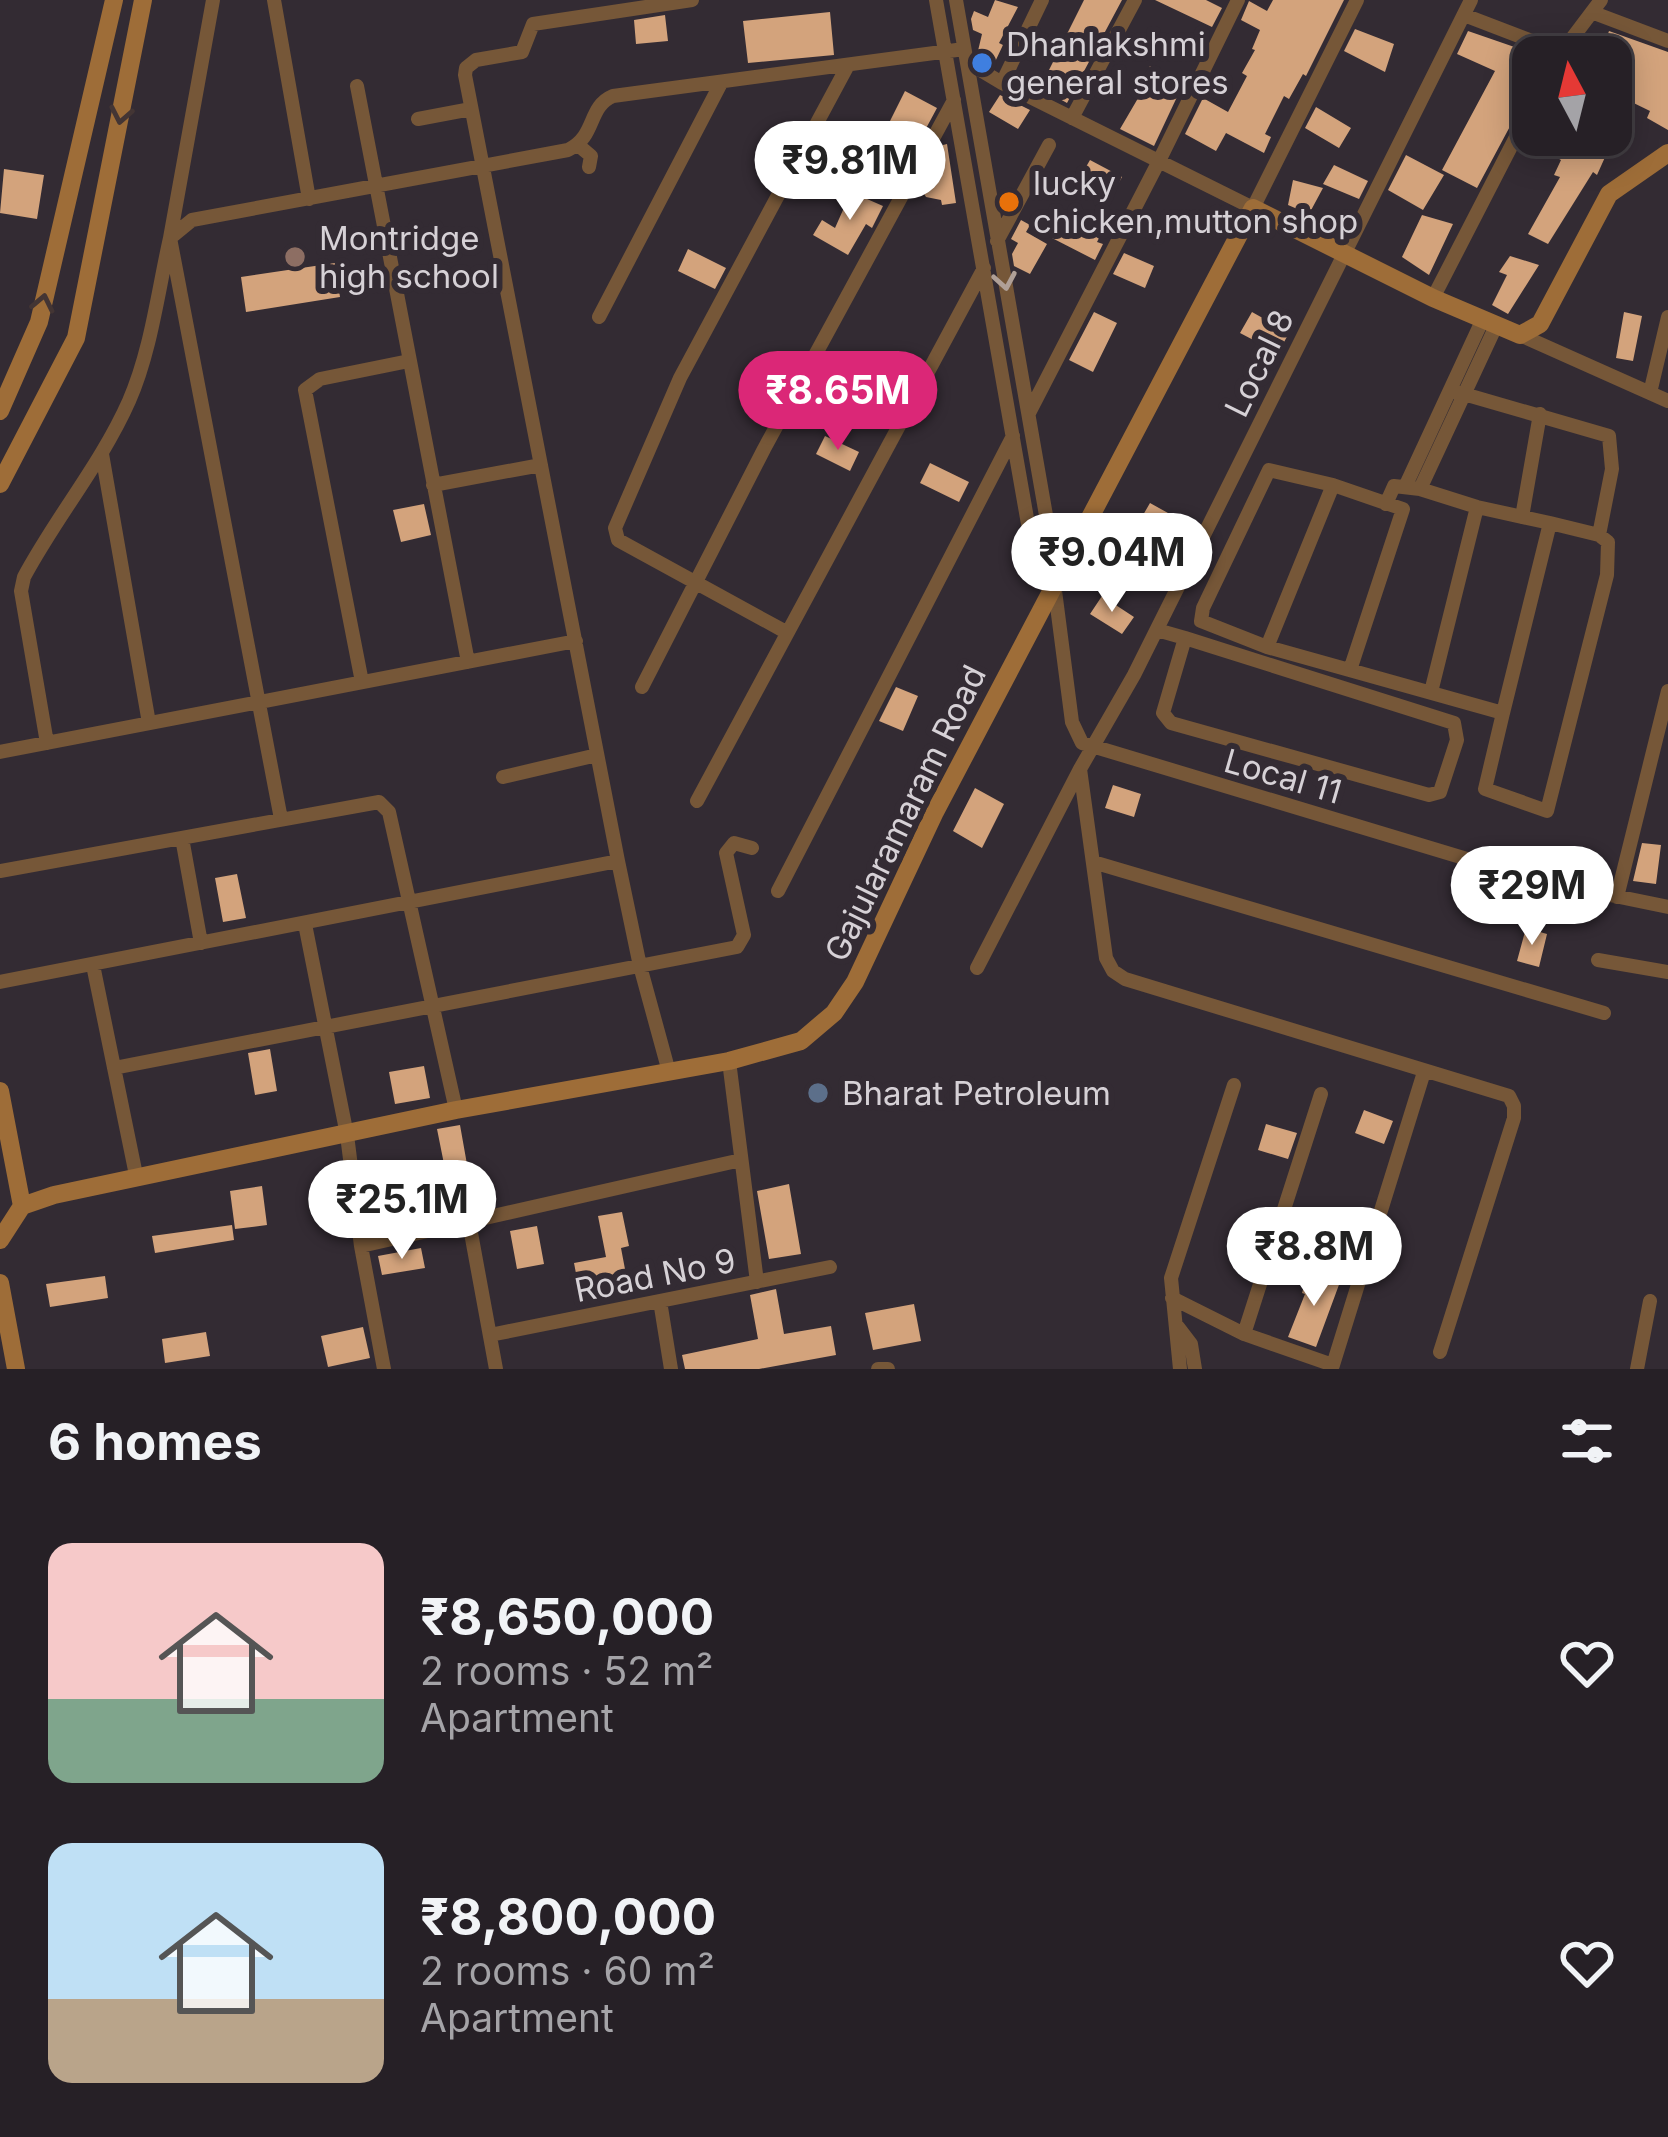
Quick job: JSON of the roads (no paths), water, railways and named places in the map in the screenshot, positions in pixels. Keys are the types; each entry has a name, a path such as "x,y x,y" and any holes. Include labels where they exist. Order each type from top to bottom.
{"main road":[{"path":"0,411 38,322 114,0"},
{"path":"0,484 76,338 143,0"},
{"path":"1253,208 1433,298 1520,335 1540,324 1610,194 1668,153"},
{"name":"Gajularamaram Road","path":"22,1206 136,1175 729,1061 801,1040 834,1013 855,982 935,812 1253,208"},
{"path":"0,1091 22,1206 0,1240"},
{"path":"0,1283 16,1369"}],"street":[{"path":"46,743 21,591 24,577 102,454 138,379 170,238 213,0"},
{"path":"274,0 309,199"},
{"path":"669,1072 618,861 480,166 466,68 476,60 522,52 533,24 692,0"},
{"path":"936,0 1028,524 1045,543"},
{"path":"956,0 1048,521 1045,543 1072,722 1082,743 1094,748"},
{"path":"1002,83 1042,0"},
{"path":"1072,118 1135,0"},
{"path":"1029,413 1238,0"},
{"path":"170,238 192,220 578,145 604,100 945,52 966,55 1002,83 1253,208 1357,0"},
{"name":"Local 8","path":"977,968 1157,630 1471,0"},
{"path":"1575,36 1598,7 1668,41"},
{"path":"1464,15 1516,36"},
{"path":"786,632 618,541 616,520 680,378 847,67"},
{"path":"599,316 720,85"},
{"path":"357,86 468,662"},
{"path":"643,687 764,449 954,100"},
{"path":"418,119 471,109"},
{"path":"578,145 591,156 590,167"},
{"path":"998,241 1049,145"},
{"path":"1433,298 1512,145"},
{"path":"974,211 992,207"},
{"path":"170,238 281,819"},
{"path":"697,801 983,268"},
{"path":"1650,393 1668,317"},
{"path":"1412,488 1489,324"},
{"path":"1520,335 1668,400"},
{"path":"362,682 305,390 320,379 409,361"},
{"path":"1004,385 1023,380"},
{"path":"1456,393 1610,436 1612,469 1598,536"},
{"path":"1522,517 1540,414"},
{"path":"778,891 1013,436"},
{"path":"102,454 149,723"},
{"path":"433,485 541,465"},
{"path":"1350,670 1402,509 1333,485 1269,470 1200,614 1206,626 1267,646 1350,670 1503,712"},
{"path":"1267,646 1333,485"},
{"path":"1386,504 1394,486 1412,488 1477,508 1550,523 1598,536 1608,542 1607,575 1547,811 1485,789 1550,523"},
{"path":"1431,692 1477,508"},
{"path":"1157,630 1184,638 1454,723 1457,740 1440,791 1429,795 1171,723 1163,713 1184,638"},
{"path":"0,752 576,641"},
{"path":"1617,897 1663,731 1668,691"},
{"name":"Local 11","path":"1094,748 1537,880 1668,907"},
{"path":"503,777 597,755"},
{"path":"1080,769 1106,958 1113,971 1125,979 1509,1096 1514,1106 1440,1352"},
{"path":"0,871 371,802 386,806 456,1110"},
{"path":"182,838 201,944"},
{"path":"114,1068 737,946 744,935 726,853 734,843 752,848"},
{"path":"0,982 618,861"},
{"path":"1093,862 1604,1013"},
{"path":"305,923 347,1135 384,1369"},
{"path":"1598,961 1668,973"},
{"path":"93,965 136,1175"},
{"path":"729,1061 757,1282"},
{"path":"1172,1298 1244,1334 1333,1366 1424,1072"},
{"path":"1180,1369 1171,1279 1234,1085"},
{"path":"1244,1334 1322,1094"},
{"path":"361,1246 741,1160"},
{"path":"469,1222 496,1369"},
{"name":"Road No 9","path":"490,1335 830,1267"},
{"path":"660,1301 671,1369"},
{"path":"1637,1369 1650,1301"},
{"path":"1178,1327 1191,1344 1196,1369"}],"place":[{"name":"Dhanlakshmi general stores","path":"982,63"},
{"name":"lucky chicken,mutton shop","path":"1009,202"},
{"name":"Montridge high school","path":"295,257"},
{"name":"Bharat Petroleum","path":"818,1093"}]}
